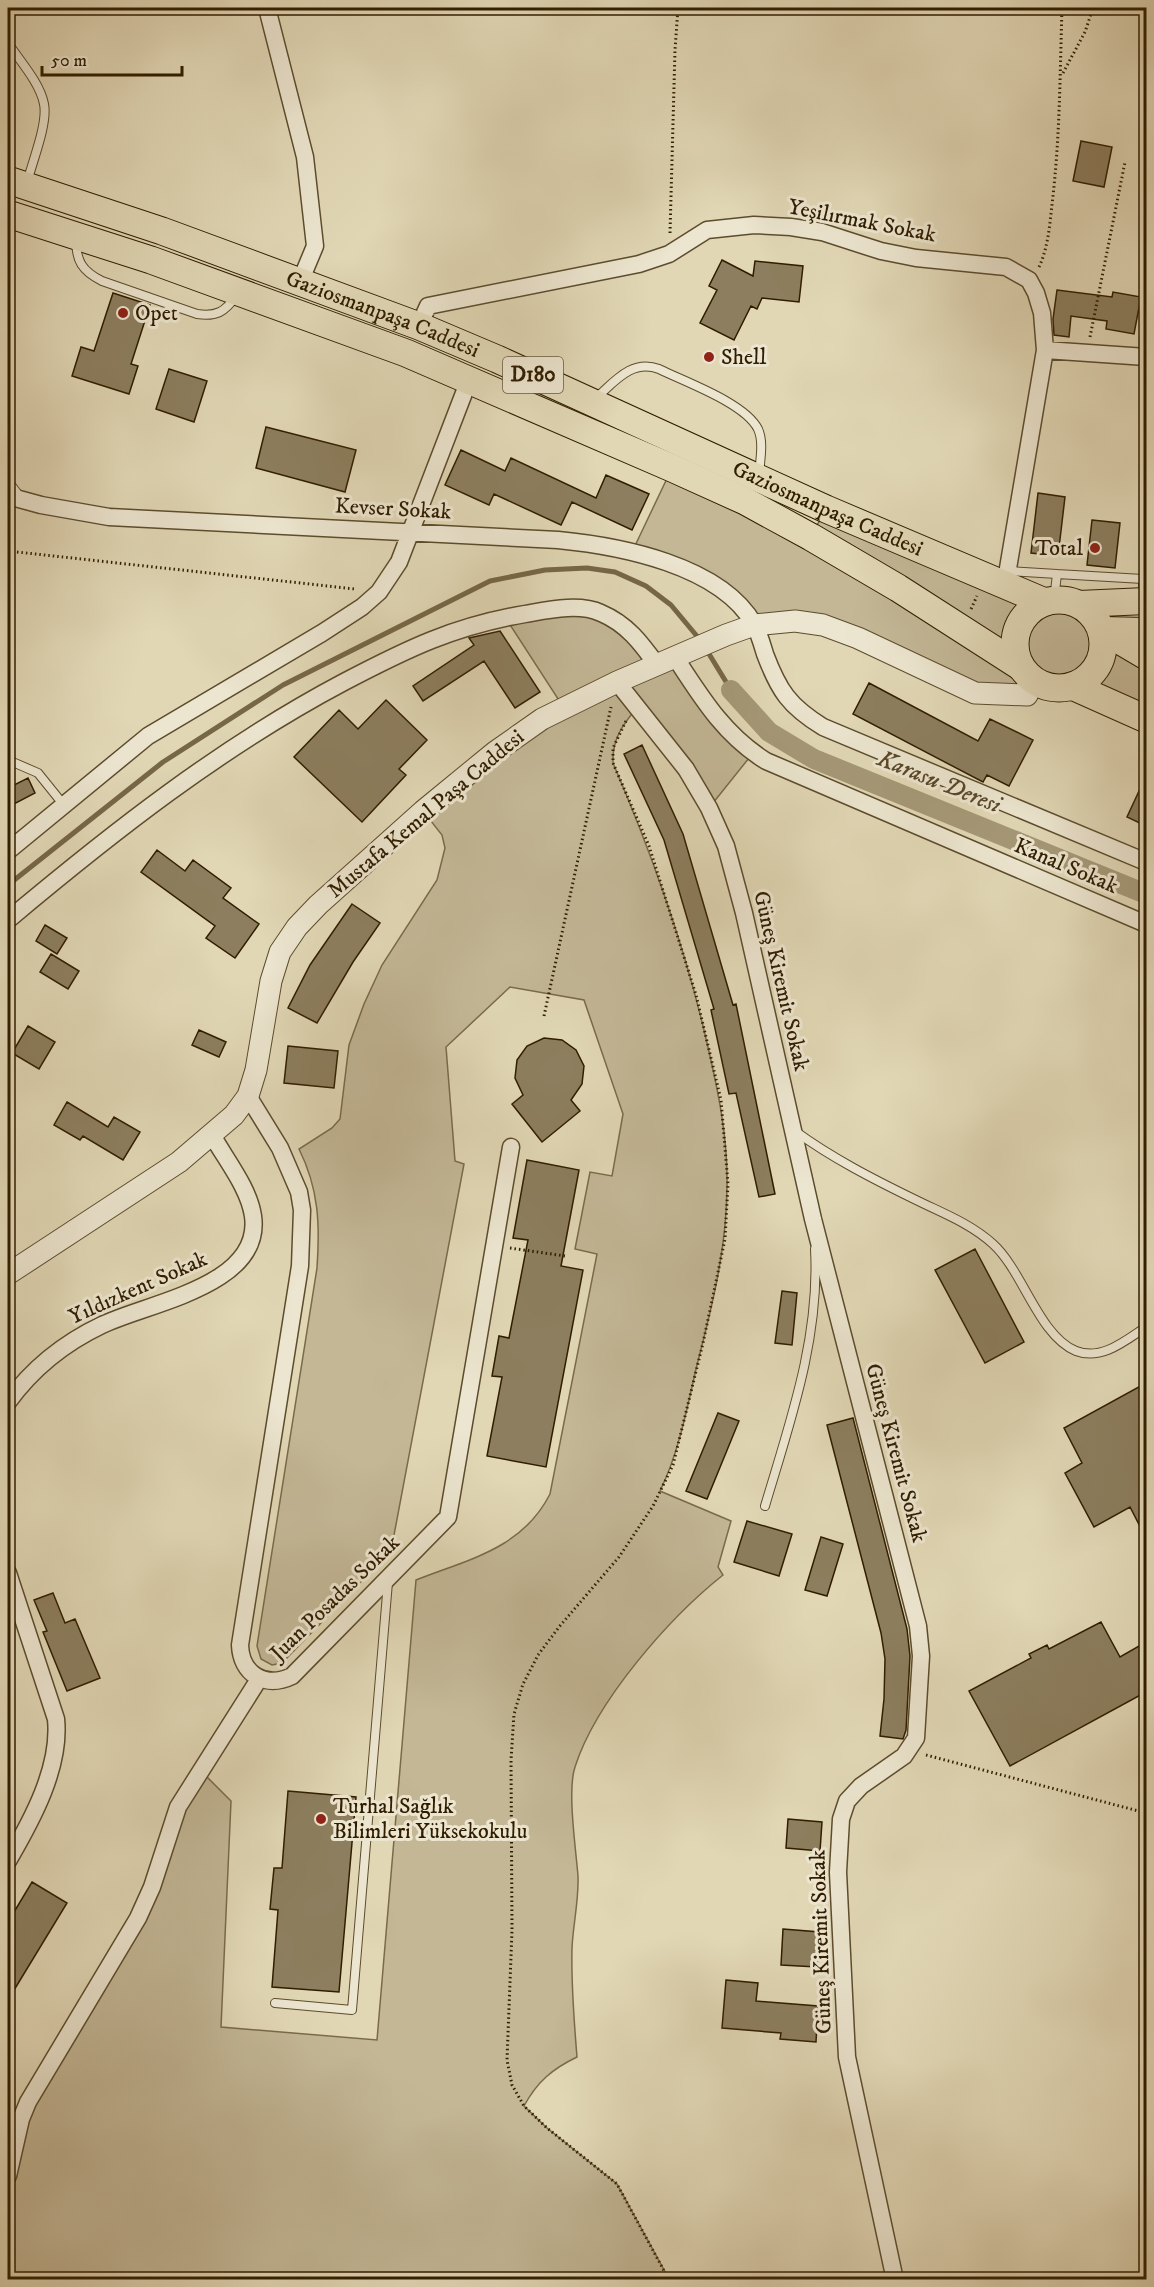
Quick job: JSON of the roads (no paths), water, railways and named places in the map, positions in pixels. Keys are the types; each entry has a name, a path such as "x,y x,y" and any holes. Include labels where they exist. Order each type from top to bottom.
{"highway":[{"name":"Gaziosmanpaşa Caddesi","path":"17,183 419,326 758,478 1006,578 1059,595 1093,615 1102,630 1146,656"},
{"name":"Gaziosmanpaşa Caddesi","path":"8,213 238,291 469,380 745,501 898,588 1053,688 1072,686 1146,718"},
{"path":"1028,674 1015,646 1020,624 1030,610 1059,595"},
{"path":"1072,686 1088,678 1099,665 1104,648 1102,630"}],"main road":[{"name":"Gaziosmanpaşa Caddesi","path":"1059,595 1145,601"},
{"path":"1102,630 1146,631"}],"street":[{"path":"267,8 305,157 315,246 300,282"},
{"name":"Yeşilırmak Sokak","path":"419,326 428,306 639,264 669,254 707,230 735,226 791,227 916,258 1006,267 1029,280 1042,313 1045,350"},
{"path":"1006,578 1045,350 1146,357"},
{"path":"10,845 148,736 322,633 379,592 399,562 469,380"},
{"name":"Kevser Sokak","path":"14,498 109,517 594,544 632,552 700,576 741,606 754,625 782,693 792,705 823,727 1146,862"},
{"name":"Kanal Sokak","path":"8,920 93,848 177,785 293,709 388,659 454,630 479,622 542,611 577,608 599,612 673,658 710,712 724,728 740,744 766,761 1146,924"},
{"name":"Mustafa Kemal Paşa Caddesi","path":"8,1274 179,1162 234,1115 248,1096 256,1071 271,981 280,952 297,927 318,905 423,811 495,752 542,719 617,682 726,634 754,625 795,621 823,625 975,693 1027,694 1028,674"},
{"name":"Güneş Kiremit Sokak","path":"617,682 686,769 709,808 726,846 744,913 813,1219 918,1626 921,1656 920,1705 916,1738 910,1751 861,1786 848,1801 841,1819 838,1872 848,2057 857,2110 889,2243 895,2280"},
{"name":"Juan Posadas Sokak","path":"248,1096 292,1172 302,1210 300,1266 240,1645 244,1665 259,1679 274,1682 292,1676 448,1517 511,1147"},
{"name":"Yıldızkent Sokak","path":"8,1402 36,1368 68,1345 101,1325 220,1278 241,1259 253,1233 254,1218 250,1202 212,1135"},
{"path":"8,1574 56,1719 58,1737 46,1779 9,1854"},
{"path":"8,2176 21,2119 28,2102 138,1918 152,1887 172,1821 189,1787 259,1679"}],"lane":[{"path":"8,43 30,76 45,106 44,122 17,183"},
{"path":"76,236 76,258 89,275 186,310 210,316 219,314 229,307 238,291"},
{"path":"592,402 627,371 643,366 660,369 738,408 751,418 758,430 761,442 758,478"},
{"path":"8,481 14,498"},
{"path":"1059,595 1143,579 1145,601"},
{"path":"8,760 38,773 63,804"},
{"path":"792,1129 843,1162 979,1232 1011,1264 1061,1343 1077,1351 1090,1353 1108,1350 1146,1327"},
{"path":"765,1506 797,1397 809,1346 815,1291 813,1219"},
{"path":"275,2004 352,2010 388,1578"}],"waterway":[{"path":"8,885 163,762 283,685 490,581 545,570 587,568 615,572 646,586 671,605 701,641"},
{"path":"706,649 731,690"},
{"name":"Karasu Deresi","path":"731,690 769,732 814,759 1146,894"}],"place":[{"name":"Opet","path":"123,313"},
{"name":"Shell","path":"709,357"},
{"name":"Total","path":"1095,548"},
{"name":"Turhal Sağlık Bilimleri Yüksekokulu","path":"321,1819"}]}
